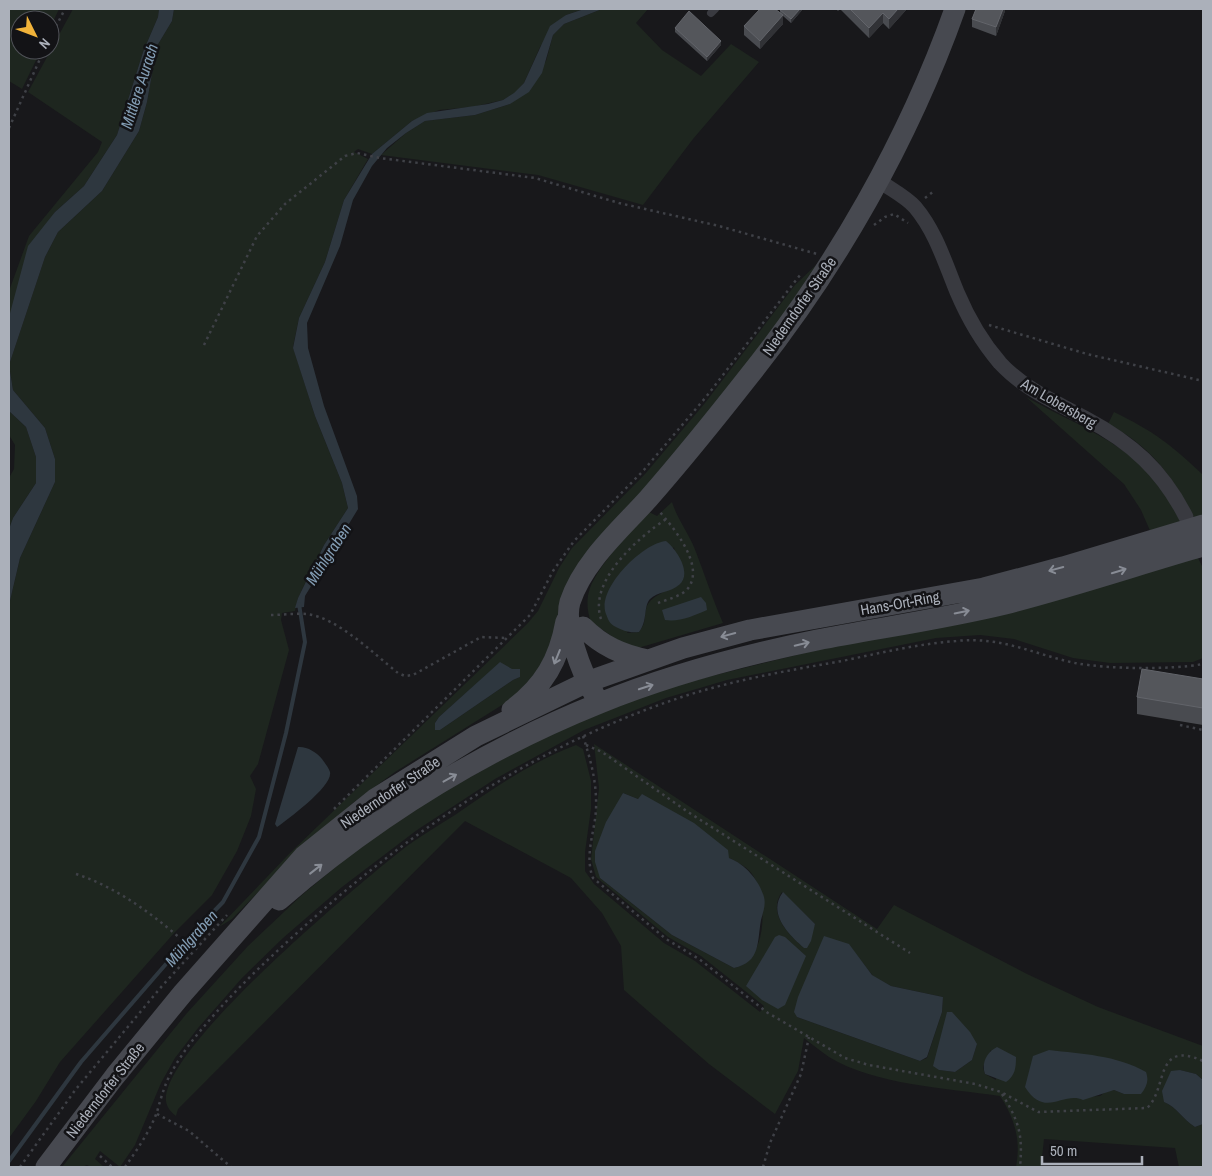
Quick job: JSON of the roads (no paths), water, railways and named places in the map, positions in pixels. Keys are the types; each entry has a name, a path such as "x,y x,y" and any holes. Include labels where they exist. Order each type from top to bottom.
{"main road":[{"name":"Niederndorfer Straße","path":"225,945 293,887 383,819 469,768 556,722 600,703 571,631 568,610 576,586 588,568 752,374 816,285 878,180 922,89 955,9"},
{"name":"Hans-Ort-Ring","path":"592,680 648,660 750,630 984,588 1063,567 1195,521"},
{"name":"Hans-Ort-Ring","path":"600,703 734,660 814,641 1004,604 1203,546"},
{"name":"Niederndorfer Straße","path":"588,568 581,595 592,623 592,680"},
{"path":"476,736 516,706 544,680 560,650 568,610"},
{"path":"592,623 603,644 616,651 648,660"},
{"name":"Niederndorfer Straße","path":"46,1167 115,1076 225,945 298,862 324,838 375,799 476,736 592,680"}],"street":[{"name":"Am Lobersberg","path":"878,180 913,206 925,220 941,250 969,319 981,340 1020,382 1045,398 1119,438 1142,455 1195,521"}],"water":[{"name":"Mittlere Aurach","path":"159,9 174,9 172,21 157,46 147,102 139,131 102,191 58,232 45,257 9,365 9,317 28,246 55,212 84,186 117,135 143,52 158,17"},
{"path":"584,9 602,9 564,24 553,35 542,73 529,92 510,104 475,115 425,121 387,148 372,166 353,200 340,246 307,323 308,348 324,406 357,496 358,509 305,596 304,607 295,608 324,545 348,508 342,483 315,416 293,348 299,318 325,262 344,200 372,154 412,121 427,113 503,100 514,93 524,83 550,26 566,15"},
{"path":"9,365 13,390 45,428 55,459 55,482 20,558 9,605 9,529 13,518 36,483 36,457 26,427 9,411"},
{"path":"666,541 681,561 684,568 683,580 676,587 650,599 644,623 639,632 626,631 614,626 607,618 605,604 608,592 615,580 634,558 656,544"},
{"path":"701,597 706,603 707,610 681,619 665,620 662,610"},
{"path":"500,662 512,669 520,669 520,677 440,730 435,730 435,723 439,717"},
{"path":"298,747 308,749 320,756 330,772 329,778 309,802 277,827 275,824"},
{"path":"623,793 638,799 642,794 694,823 728,850 729,858 746,868 755,879 764,897 764,906 758,943 749,961 734,968 672,935 600,878 595,862 595,851 606,822"},
{"path":"783,892 815,924 811,941 807,948 804,948 781,923 777,908"},
{"path":"779,935 785,937 806,956 785,1005 778,1009 762,1000 746,986 775,937"},
{"path":"824,936 849,944 872,975 891,986 943,997 942,1012 927,1057 920,1061 797,1017 794,1012 798,997"},
{"path":"947,1012 952,1012 970,1032 977,1044 972,1060 955,1072 939,1070 933,1066"},
{"path":"997,1047 1016,1057 1014,1071 1006,1082 985,1074 984,1062 990,1052"},
{"path":"1049,1050 1099,1056 1135,1066 1146,1072 1146,1086 1141,1094 1124,1094 1114,1090 1083,1100 1076,1098 1047,1103 1040,1101 1032,1096 1025,1087 1033,1056"},
{"path":"1180,1070 1196,1074 1203,1080 1203,1124 1195,1127 1173,1107 1164,1102 1162,1091 1171,1071"}],"waterway":[{"name":"Mühlgraben","path":"9,1161 81,1062 192,934 223,902 259,837 286,733 305,642 299,604"}]}
